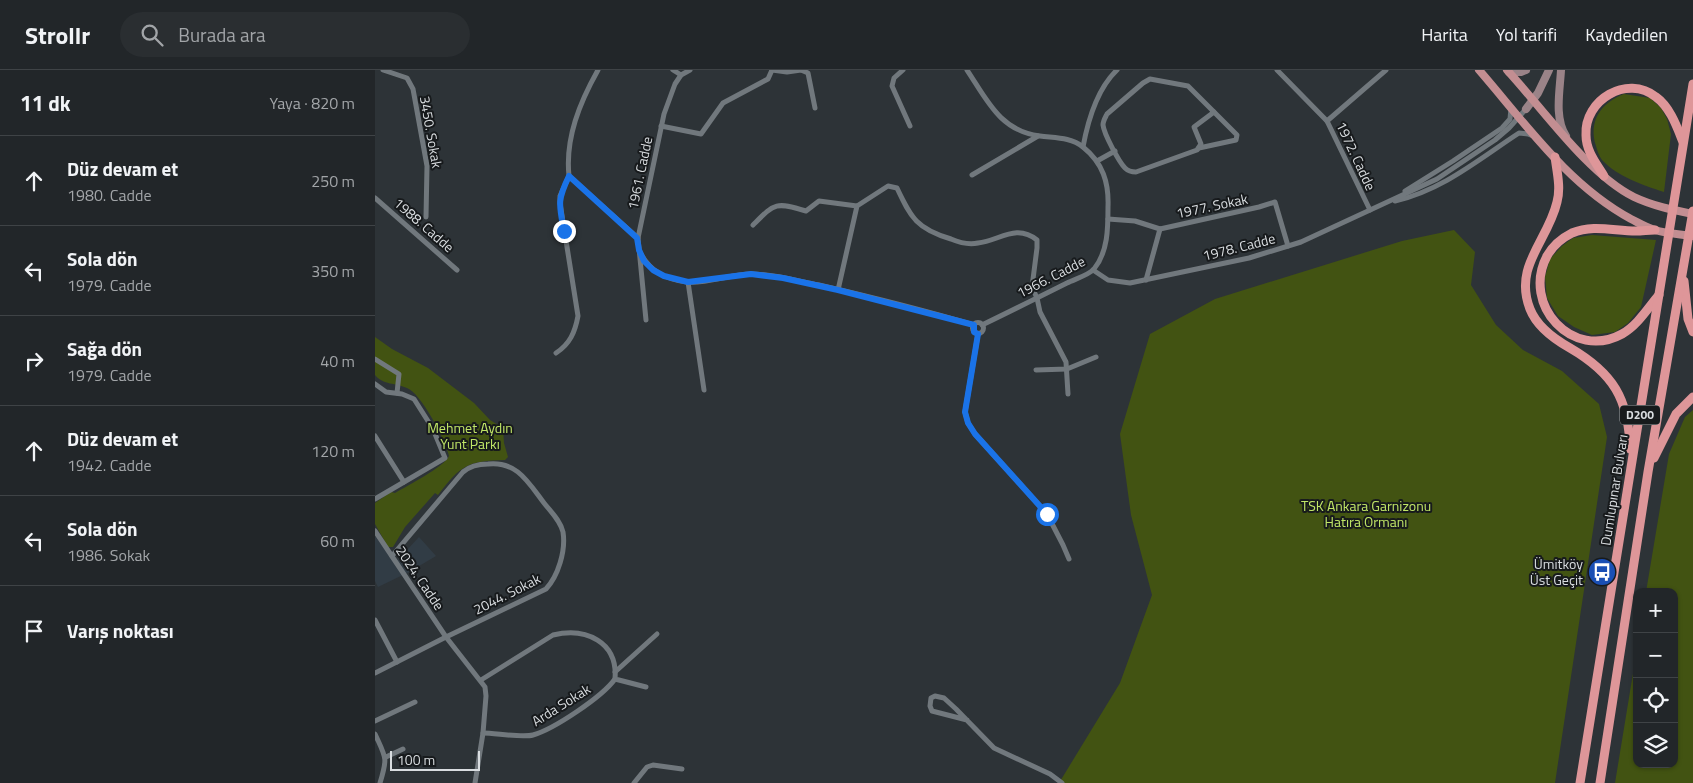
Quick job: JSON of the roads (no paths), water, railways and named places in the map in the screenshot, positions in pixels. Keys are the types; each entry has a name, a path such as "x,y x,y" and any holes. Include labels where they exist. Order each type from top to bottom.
{"highway":[{"name":"Dumlupınar Bulvarı","path":"1580,783 1693,84"},
{"path":"1604,176 1587,145 1586,125 1589,114 1595,105 1603,97 1614,92 1627,88 1655,95 1671,116 1684,143"},
{"path":"1555,157 1558,181 1557,203 1527,271 1525,284 1530,310 1537,322 1547,332 1594,363 1615,386 1628,418 1631,472"},
{"name":"D200","path":"1601,783 1648,472 1693,212"},
{"path":"1655,230 1635,231 1600,228 1571,234 1558,242 1550,251 1543,265 1540,279 1540,294 1552,320 1561,328 1583,340 1598,341 1623,334 1637,322 1660,293"},
{"path":"1683,270 1688,319 1693,332"},
{"path":"1648,472 1675,414 1693,397"}],"main road":[{"path":"1479,70 1555,157 1585,187 1604,202 1655,230 1693,236"},
{"path":"1508,71 1515,73 1526,70"},
{"path":"1526,109 1549,70"},
{"path":"1561,70 1560,118 1563,131 1571,142"},
{"path":"1508,71 1571,142 1604,176 1617,186 1634,197 1659,207 1693,212"}],"street":[{"name":"3450. Sokak","path":"383,70 407,78 413,89 427,166 426,217"},
{"path":"556,353 566,346 573,334 578,316 559,203 560,196 569,176 568,162 575,120 583,97 598,70"},
{"path":"673,70 681,76 690,70"},
{"path":"661,126 701,134 723,103 768,79 772,70 787,72 801,70 808,73 815,108"},
{"path":"903,70 894,78 891,86 910,126"},
{"name":"1966. Cadde","path":"967,70 993,110 1007,124 1020,132 1038,136 1064,138 1083,147 1097,161 1109,188 1104,251 1093,270 982,325"},
{"path":"1083,147 1099,95 1110,77 1117,70"},
{"name":"1972. Cadde","path":"1277,70 1327,121 1370,210"},
{"path":"1327,121 1386,70"},
{"name":"1961. Cadde","path":"646,320 637,238 661,126 675,84 681,76"},
{"path":"1150,79 1188,86 1213,112 1237,136 1236,140 1199,148 1193,152 1136,172 1130,172 1124,168 1103,127 1103,121 1107,114 1150,79"},
{"name":"1978. Cadde","path":"1385,203 1502,128 1510,120 1510,105"},
{"name":"1978. Cadde","path":"1093,270 1108,280 1130,283 1249,258 1301,242 1437,179 1495,140 1526,109"},
{"path":"1199,148 1201,144 1200,139 1194,127 1213,112"},
{"name":"1978. Cadde","path":"1385,203 1416,195 1456,176 1519,133 1528,134 1539,140"},
{"path":"972,175 1038,136"},
{"path":"1097,161 1115,151"},
{"path":"569,176 637,238"},
{"path":"753,225 771,207 777,204 805,211 819,201 857,206 888,186 893,186 897,188 909,213 920,225 935,234 954,240 978,244 1012,232 1021,232 1032,236 1037,240 1032,287 1040,312 1055,340 1067,369 1068,394"},
{"name":"1988. Cadde","path":"375,198 457,270"},
{"name":"1977. Sokak","path":"1108,218 1135,221 1160,229 1275,202 1288,246"},
{"path":"838,290 857,206"},
{"path":"1146,280 1160,229"},
{"path":"639,250 644,261 653,270 664,276 688,282 751,274 783,278 974,325 979,323 982,325 983,331 978,334 965,412 968,423 975,434 1047,514 1069,559"},
{"path":"688,282 704,390"},
{"path":"974,325 974,332 978,334"},
{"path":"1036,370 1067,369 1096,357"},
{"path":"375,359 399,374 397,393"},
{"path":"375,384 386,392 397,393 414,399 433,428 445,458 375,498"},
{"path":"375,436 404,482"},
{"name":"2044. Sokak","path":"375,673 445,637 546,590 553,581 563,546 563,532 559,521 524,478 513,468 508,465 495,463 472,466 455,481 392,556"},
{"name":"2024. Cadde","path":"375,531 445,637 481,680"},
{"path":"375,620 397,662"},
{"path":"475,783 483,733 486,696 485,687 481,680 553,635 564,632 583,634 602,642 610,650 615,676 646,687"},
{"name":"Arda Sokak","path":"483,733 531,736 549,728 591,702 610,686 615,676 657,634"},
{"path":"967,720 932,710 930,706 931,698 935,696 944,698 967,720 994,748 1050,774 1062,783"},
{"path":"375,721 415,702"},
{"path":"375,734 386,757 386,766 380,783"},
{"path":"386,757 403,749"},
{"path":"634,783 647,767 653,765 682,769"}],"place":[{"name":"Ümitköy Üst Geçit","path":"1602,572"}],"park label":[{"name":"Mehmet Aydın Yunt Parkı","path":"470,436"},
{"name":"TSK Ankara Garnizonu Hatıra Ormanı","path":"1366,514"}]}
